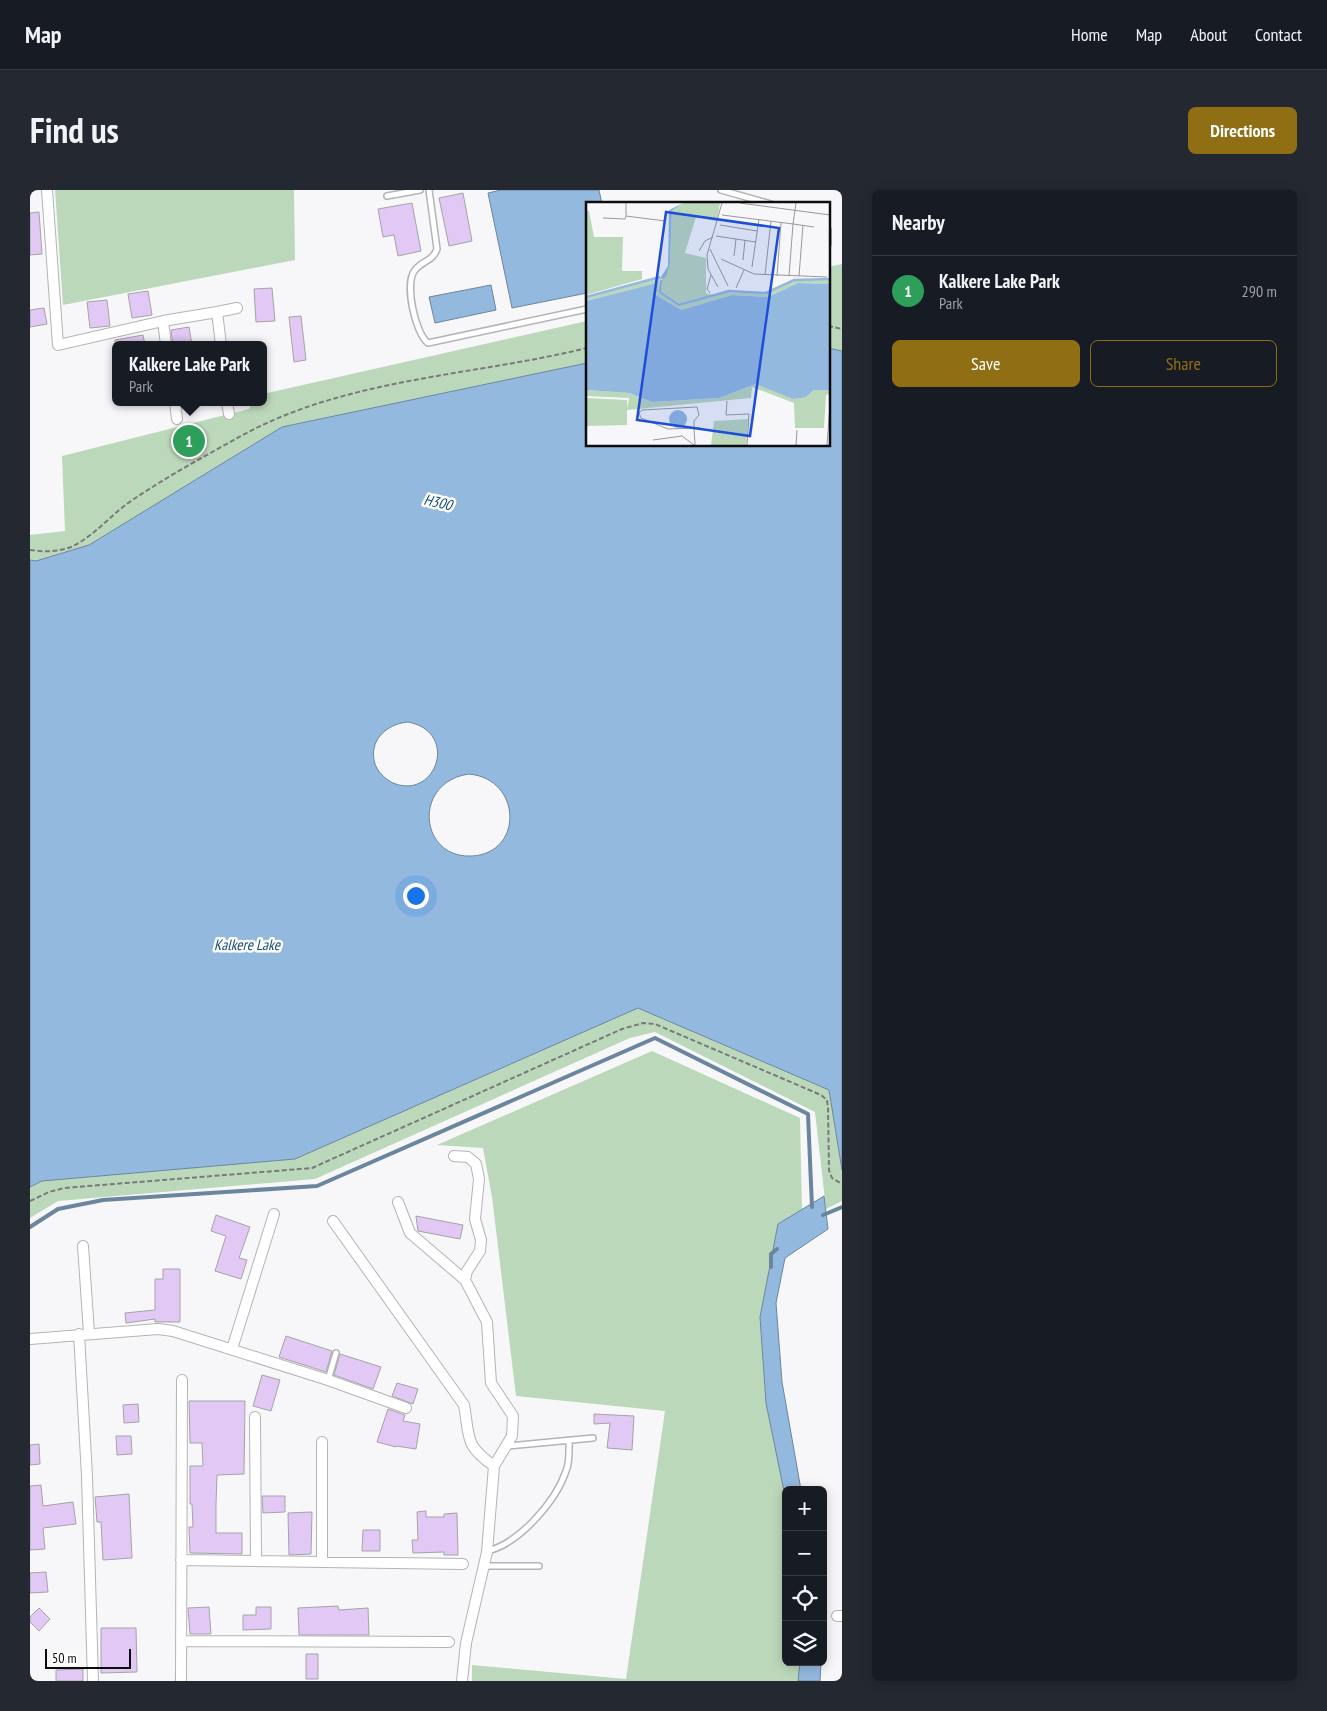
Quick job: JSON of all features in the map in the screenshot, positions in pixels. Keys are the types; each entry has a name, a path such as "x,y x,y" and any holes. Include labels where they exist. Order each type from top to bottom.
{"street":[{"path":"47,190 58,345 163,321 237,308"},
{"path":"217,312 221,341"},
{"path":"163,321 166,341"},
{"path":"176,406 177,418"},
{"path":"228,406 229,414"},
{"path":"454,1156 468,1157 476,1164 479,1179 475,1219 481,1240 480,1251 466,1271 465,1280"},
{"path":"398,1202 410,1233 465,1280 487,1322 492,1383 513,1416 512,1436 504,1446 494,1466 487,1552 466,1643 462,1681"},
{"path":"232,1349 274,1214"},
{"path":"333,1221 464,1405 467,1436 473,1448 494,1466"},
{"path":"83,1246 87,1476 94,1681"},
{"path":"30,1339 165,1330 328,1380 406,1408"},
{"path":"181,1681 182,1380"},
{"path":"255,1417 256,1561"},
{"path":"322,1442 322,1562"},
{"path":"181,1560 463,1564"},
{"path":"181,1641 449,1642"}],"lane":[{"path":"387,196 420,190"},
{"path":"429,190 437,249 435,256 415,270 410,286 416,322 424,341 428,344 586,309"},
{"path":"721,190 764,202"},
{"path":"328,1380 336,1352"},
{"path":"504,1446 593,1438"},
{"path":"487,1552 505,1546 540,1514 567,1469 569,1440"},
{"path":"483,1566 539,1566"}],"path":[{"path":"829,326 842,329"},
{"path":"30,550 54,552 71,546 89,536 132,500 192,463 267,422 314,404 356,393 538,360 586,348"},
{"path":"30,1201 49,1192 64,1188 312,1168 622,1029 643,1023 655,1024 821,1095 827,1100 828,1108 830,1170 832,1178 842,1184"}],"green space":[{"path":"55,190 294,190 295,260 63,305"},
{"path":"842,264 842,351 829,348 829,267"},
{"path":"586,321 586,363 282,427 89,545 36,561 30,560 30,535 65,531 62,456 249,409 251,406 267,406 267,393"},
{"path":"638,1008 829,1090 842,1170 842,1201 826,1209 815,1112 655,1032 630,1038 315,1179 58,1201 30,1218 30,1187 42,1181 295,1159"},
{"path":"652,1051 800,1118 802,1209 778,1224 760,1317 766,1403 783,1486 782,1666 800,1666 798,1681 472,1681 472,1665 626,1679 665,1411 516,1396 492,1197 483,1148 437,1145"}],"water":[{"path":"501,190 599,190 602,202 586,202 586,293 512,308 488,193"},
{"path":"491,285 496,310 435,323 429,297"},
{"name":"Kalkere Lake","path":"829,348 842,351 842,1170 829,1090 638,1008 295,1159 42,1181 30,1187 30,560 36,561 89,545 282,427 586,363 586,446 829,446","holes":["408,722 424,728 434,738 437,750 436,763 430,774 421,782 408,786 393,783 376,767 374,748 377,741 386,730 400,723","469,774 486,779 499,788 507,801 510,816 508,830 501,843 489,852 472,856 454,854 441,846 433,833 429,819 431,804 438,791 451,780"]},
{"path":"824,1196 828,1229 785,1258 776,1303 782,1382 800,1486 783,1486 766,1403 760,1317 778,1224"},
{"path":"800,1666 821,1666 820,1681 798,1681"}],"building":[{"path":"463,193 472,241 449,246 439,198"},
{"path":"412,203 421,251 398,256 394,235 383,237 378,209"},
{"path":"39,212 42,254 30,255 30,213"},
{"path":"272,288 275,321 256,322 254,289"},
{"path":"148,291 152,315 132,318 128,294"},
{"path":"107,300 110,326 90,328 87,302"},
{"path":"44,308 47,324 30,327 30,310"},
{"path":"301,316 306,360 294,362 289,317"},
{"path":"189,327 191,341 172,341 171,330"},
{"path":"143,335 144,341 115,341"},
{"path":"216,1215 250,1227 239,1258 247,1260 241,1279 215,1271 226,1236 211,1231"},
{"path":"416,1216 463,1225 460,1239 418,1231"},
{"path":"163,1269 180,1269 180,1322 155,1322 155,1319 126,1323 125,1313 155,1310 155,1279 163,1279"},
{"path":"286,1336 332,1351 326,1372 279,1357"},
{"path":"340,1354 381,1367 373,1389 334,1375"},
{"path":"262,1375 280,1380 271,1411 253,1406"},
{"path":"397,1383 418,1389 413,1404 392,1396"},
{"path":"189,1401 245,1401 244,1474 217,1475 216,1504 216,1533 242,1533 242,1554 190,1553 189,1527 193,1527 192,1504 190,1504 190,1466 203,1466 202,1443 190,1443"},
{"path":"138,1404 139,1422 124,1423 123,1405"},
{"path":"388,1409 405,1415 403,1421 420,1424 416,1449 396,1447 377,1442"},
{"path":"594,1414 634,1416 632,1450 607,1448 610,1423 594,1424"},
{"path":"116,1436 131,1436 132,1454 117,1455"},
{"path":"39,1444 40,1464 30,1465 30,1445"},
{"path":"41,1485 43,1506 73,1502 76,1524 43,1528 45,1549 30,1550 30,1486"},
{"path":"129,1494 132,1558 103,1560 101,1522 97,1522 95,1497"},
{"path":"262,1496 285,1496 285,1512 263,1513"},
{"path":"426,1511 426,1517 444,1517 444,1514 457,1513 458,1555 444,1555 444,1552 413,1553 412,1540 418,1540 417,1512"},
{"path":"312,1512 311,1554 289,1555 288,1513"},
{"path":"363,1530 380,1530 380,1551 362,1551"},
{"path":"46,1572 48,1592 30,1593 30,1573"},
{"path":"338,1606 339,1610 368,1608 369,1635 299,1635 298,1608"},
{"path":"209,1607 211,1634 190,1634 188,1608"},
{"path":"256,1607 271,1607 271,1629 243,1630 243,1615 256,1615"},
{"path":"39,1608 50,1619 39,1631 30,1622 30,1617"},
{"path":"101,1628 136,1628 137,1672 101,1673"},
{"path":"306,1654 318,1654 318,1679 306,1679"},
{"path":"83,1669 83,1681 56,1681 56,1670"}],"waterway":[{"path":"30,1227 58,1209 103,1200 317,1186 655,1038 808,1114 812,1207"},
{"path":"823,1215 842,1207"},
{"path":"771,1267 771,1254 777,1249"}],"place":[{"name":"Kalkere Lake Park","path":"189,441"}],"water label":[{"name":"H300","path":"438,502"}]}
